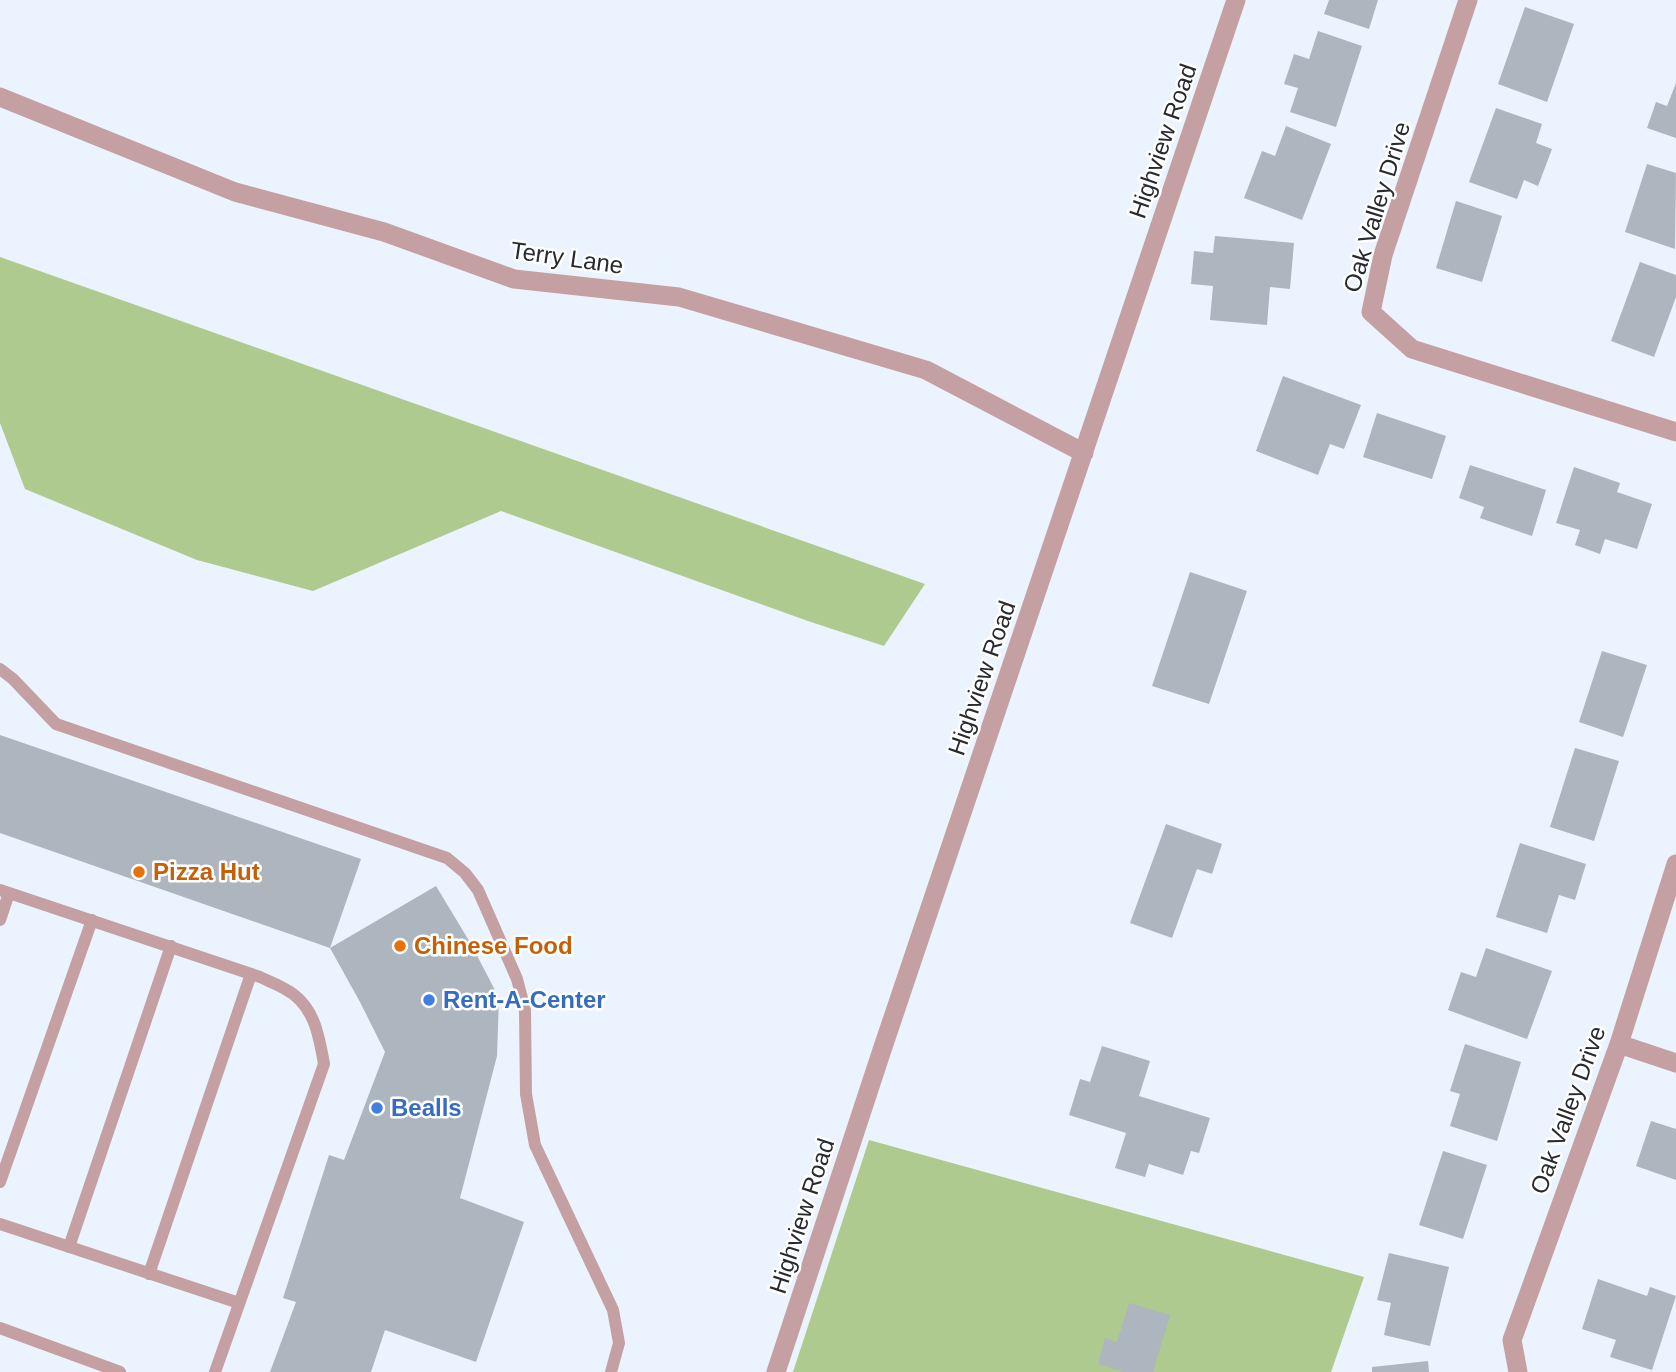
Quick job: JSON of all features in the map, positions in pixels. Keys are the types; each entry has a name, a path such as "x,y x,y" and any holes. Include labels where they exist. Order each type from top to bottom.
{"street":[{"name":"Highview Road","path":"776,1372 1236,0"},
{"name":"Oak Valley Drive","path":"1468,0 1383,255 1371,312 1412,349 1676,432"},
{"name":"Terry Lane","path":"0,97 235,192 384,232 514,279 679,297 926,370 1084,453"},
{"name":"Oak Valley Drive","path":"1518,1372 1512,1340 1619,1044 1676,864"},
{"path":"1619,1044 1676,1063"}],"lane":[{"path":"0,668 56,724 447,858 465,873 478,890 517,979 525,1010 526,1094 536,1145 613,1310 619,1343 611,1372"},
{"path":"0,920 5,891 251,974 288,990 309,1008 324,1064 215,1372"},
{"path":"0,1182 92,919"},
{"path":"69,1247 171,946"},
{"path":"149,1274 251,974"},
{"path":"0,1224 239,1303"},
{"path":"0,1328 120,1372"}],"green space":[{"path":"0,257 925,584 884,646 501,511 313,591 197,560 25,489 0,423"},
{"path":"869,1140 1364,1277 1331,1372 793,1372"}],"building":[{"path":"1329,0 1378,0 1369,29 1324,14"},
{"path":"1525,7 1574,24 1547,102 1498,84"},
{"path":"1318,31 1362,46 1336,127 1290,112 1298,88 1284,84 1294,54 1309,59"},
{"path":"1676,83 1676,138 1647,128 1656,102 1667,106"},
{"path":"1496,108 1542,124 1536,143 1552,149 1538,186 1524,180 1517,199 1469,182"},
{"path":"1286,126 1331,144 1302,220 1244,198 1262,151 1275,156"},
{"path":"1647,164 1676,173 1675,249 1625,232"},
{"path":"1456,201 1502,216 1482,282 1436,268"},
{"path":"1215,236 1294,243 1290,289 1270,287 1267,325 1210,320 1213,286 1191,284 1194,251 1213,253"},
{"path":"1640,262 1676,275 1676,297 1654,357 1611,341"},
{"path":"1283,376 1361,405 1344,449 1330,444 1318,475 1256,451"},
{"path":"1377,413 1446,436 1432,479 1363,457"},
{"path":"1470,465 1546,490 1532,536 1480,518 1484,507 1459,498"},
{"path":"1574,467 1620,483 1617,492 1652,504 1637,549 1605,539 1600,554 1575,545 1580,530 1556,523"},
{"path":"1190,572 1247,591 1209,704 1152,686"},
{"path":"1602,651 1647,665 1623,737 1579,722"},
{"path":"0,735 361,859 330,948 0,833"},
{"path":"1575,748 1619,761 1594,841 1550,827"},
{"path":"1166,824 1222,844 1212,874 1197,869 1172,938 1130,923"},
{"path":"1520,843 1586,864 1575,900 1559,895 1547,933 1496,917"},
{"path":"436,886 499,998 497,1056 460,1198 524,1222 476,1362 385,1330 371,1372 270,1372 296,1302 283,1298 329,1155 344,1160 385,1052 330,948"},
{"path":"1486,948 1552,971 1527,1039 1448,1010 1461,972 1476,977"},
{"path":"1465,1044 1521,1062 1497,1141 1450,1126 1460,1094 1450,1091"},
{"path":"1102,1046 1150,1061 1139,1096 1210,1118 1199,1153 1191,1151 1183,1175 1149,1164 1145,1177 1115,1168 1126,1133 1069,1115 1080,1079 1090,1082"},
{"path":"1651,1121 1676,1129 1676,1180 1636,1166"},
{"path":"1443,1151 1487,1165 1463,1239 1419,1225"},
{"path":"1389,1253 1449,1267 1430,1346 1384,1335 1391,1303 1377,1300"},
{"path":"1598,1279 1647,1296 1650,1287 1676,1296 1652,1370 1610,1357 1616,1340 1582,1329"},
{"path":"1129,1303 1170,1315 1153,1372 1124,1372 1098,1364 1105,1338 1117,1342"},
{"path":"1428,1361 1429,1372 1372,1372 1372,1367"}],"place":[{"name":"Pizza Hut","path":"139,872"},
{"name":"Chinese Food","path":"400,946"},
{"name":"Rent-A-Center","path":"429,1000"},
{"name":"Bealls","path":"377,1108"}]}
